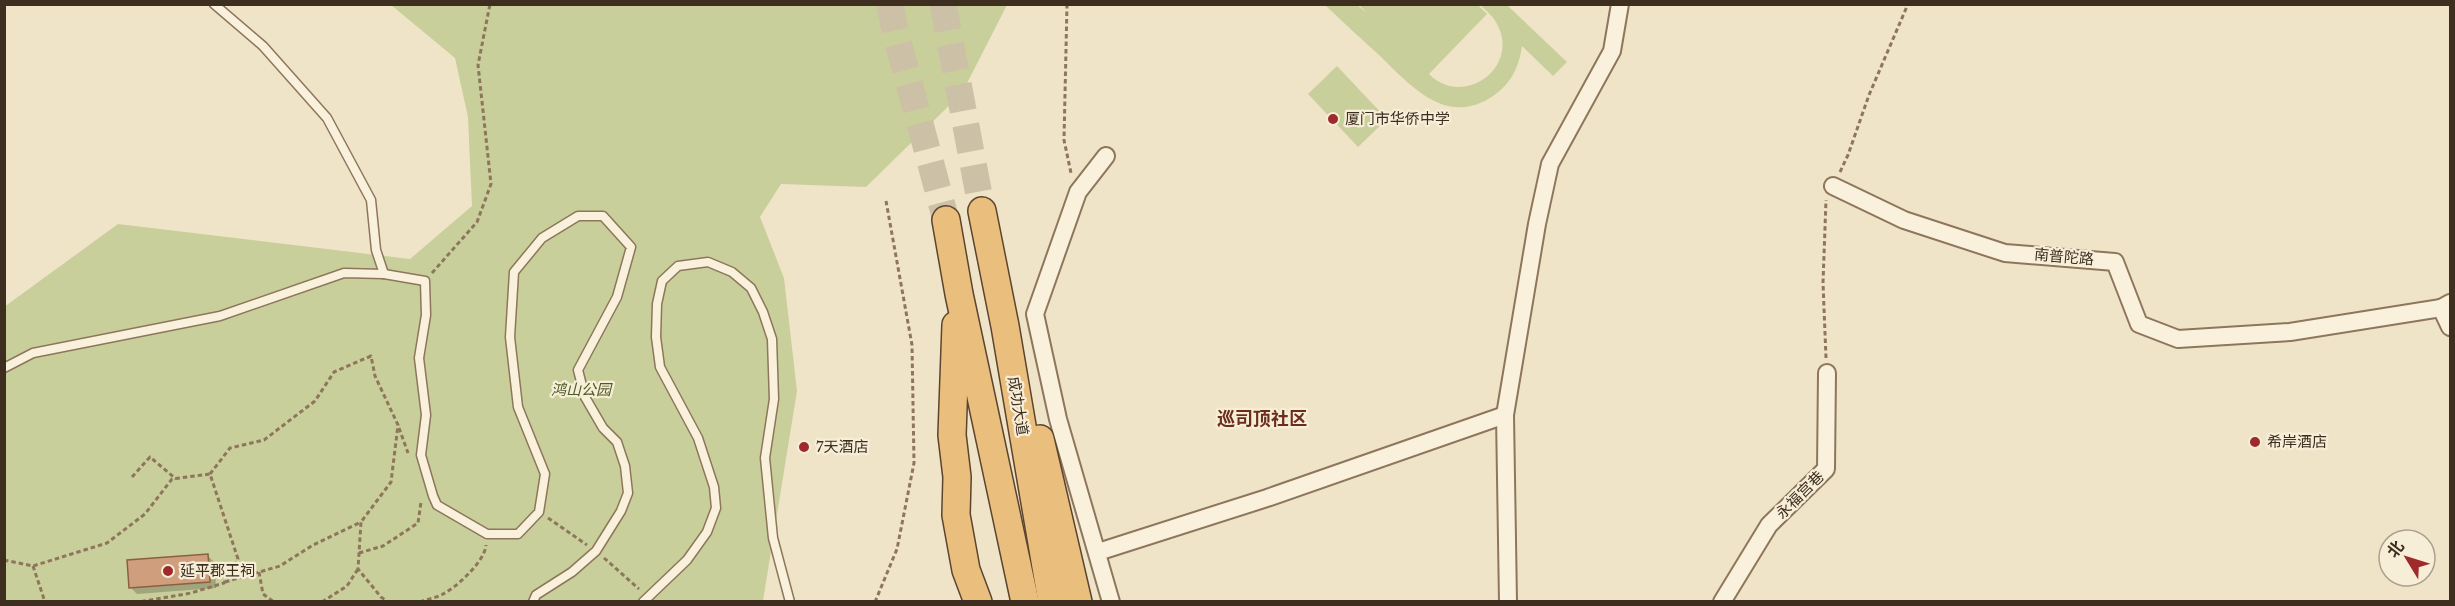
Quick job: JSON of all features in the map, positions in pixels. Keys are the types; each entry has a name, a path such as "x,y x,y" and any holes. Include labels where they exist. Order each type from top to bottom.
{"highway":[{"name":"成功大道","path":"982,211 1005,327 1052,602"},
{"path":"946,220 959,294 1025,602"},
{"path":"959,294 954,342 952,435 957,477 956,515 966,570 978,602"},
{"path":"1005,327 1029,392 1078,602"}],"street":[{"path":"1508,602 1505,415 1537,224 1550,164 1612,51 1620,4"},
{"path":"1106,156 1078,192 1035,314 1058,419 1111,602"},
{"name":"南普陀路","path":"1833,186 1904,220 2005,253 2115,262 2139,324 2178,339 2290,332 2446,305"},
{"path":"2446,305 2451,327"},
{"name":"永福宫巷","path":"1722,602 1769,525 1827,469 1827,373"},
{"path":"1098,552 1267,498 1505,415"}],"lane":[{"path":"214,4 263,46 327,118 371,200 376,250 384,274"},
{"path":"4,368 33,353 220,316 344,273 384,274 425,281 426,315 419,358 426,415 421,455 437,505 487,534 518,534 539,512 545,474 518,407 510,337 514,272 542,238 578,216 603,216 631,247 617,297 578,370 585,397 603,428 617,442 625,466 628,493 621,511 596,551 572,572 536,595 533,602"},
{"path":"643,602 687,560 707,532 716,508 714,487 698,438 660,367 656,337 657,304 662,282 678,266 708,262 732,272 751,288 763,312 772,339 774,399 765,458 773,538 790,602"}],"path":[{"path":"425,281 477,222 491,184 478,65 490,4"},
{"path":"1067,4 1064,140 1076,198"},
{"path":"875,602 897,549 914,463 912,345 886,201"},
{"path":"4,560 33,566 107,543 145,514 172,479 210,474 230,448 264,440 315,401 334,372 371,356 375,376 398,425 410,458"},
{"path":"139,602 191,593 280,566 313,545 361,522 392,483 398,425"},
{"path":"132,477 150,457 176,479"},
{"path":"210,474 238,559 224,583"},
{"path":"359,553 383,546 418,523 423,491"},
{"path":"322,602 347,586 358,569 361,522"},
{"path":"420,602 443,594 467,575 485,553 487,534"},
{"path":"33,566 45,602"},
{"path":"358,569 381,597 388,602"},
{"path":"259,572 263,594 274,602"}],"green space":[{"name":"鸿山公园","path":"391,5 1007,5 962,93 866,187 781,184 760,217 784,278 797,391 763,601 5,601 4,307 118,224 410,259 472,206 468,117 455,58"},
{"path":"1325,5 1357,5 1367,13 1359,5 1478,5 1487,14 1429,74 1442,83 1457,87 1471,85 1484,79 1494,69 1501,56 1502,42 1498,26 1480,5 1507,5 1567,62 1553,76 1522,46 1513,74 1505,86 1493,96 1476,105 1460,107 1444,105 1416,90"},
{"path":"1337,66 1387,119 1358,147 1308,94"}],"building":[{"name":"延平郡王祠","path":"208,554 210,582 129,588 127,560"}],"tunnel":[{"path":"890,4 895,31 946,220"},
{"path":"943,4 982,211"}],"place":[{"name":"厦门市华侨中学","path":"1333,119"},
{"name":"希岸酒店","path":"2255,442"},
{"name":"7天酒店","path":"804,447"},
{"name":"延平郡王祠","path":"168,571"}],"district":[{"name":"巡司顶社区","path":"1262,419"}]}
